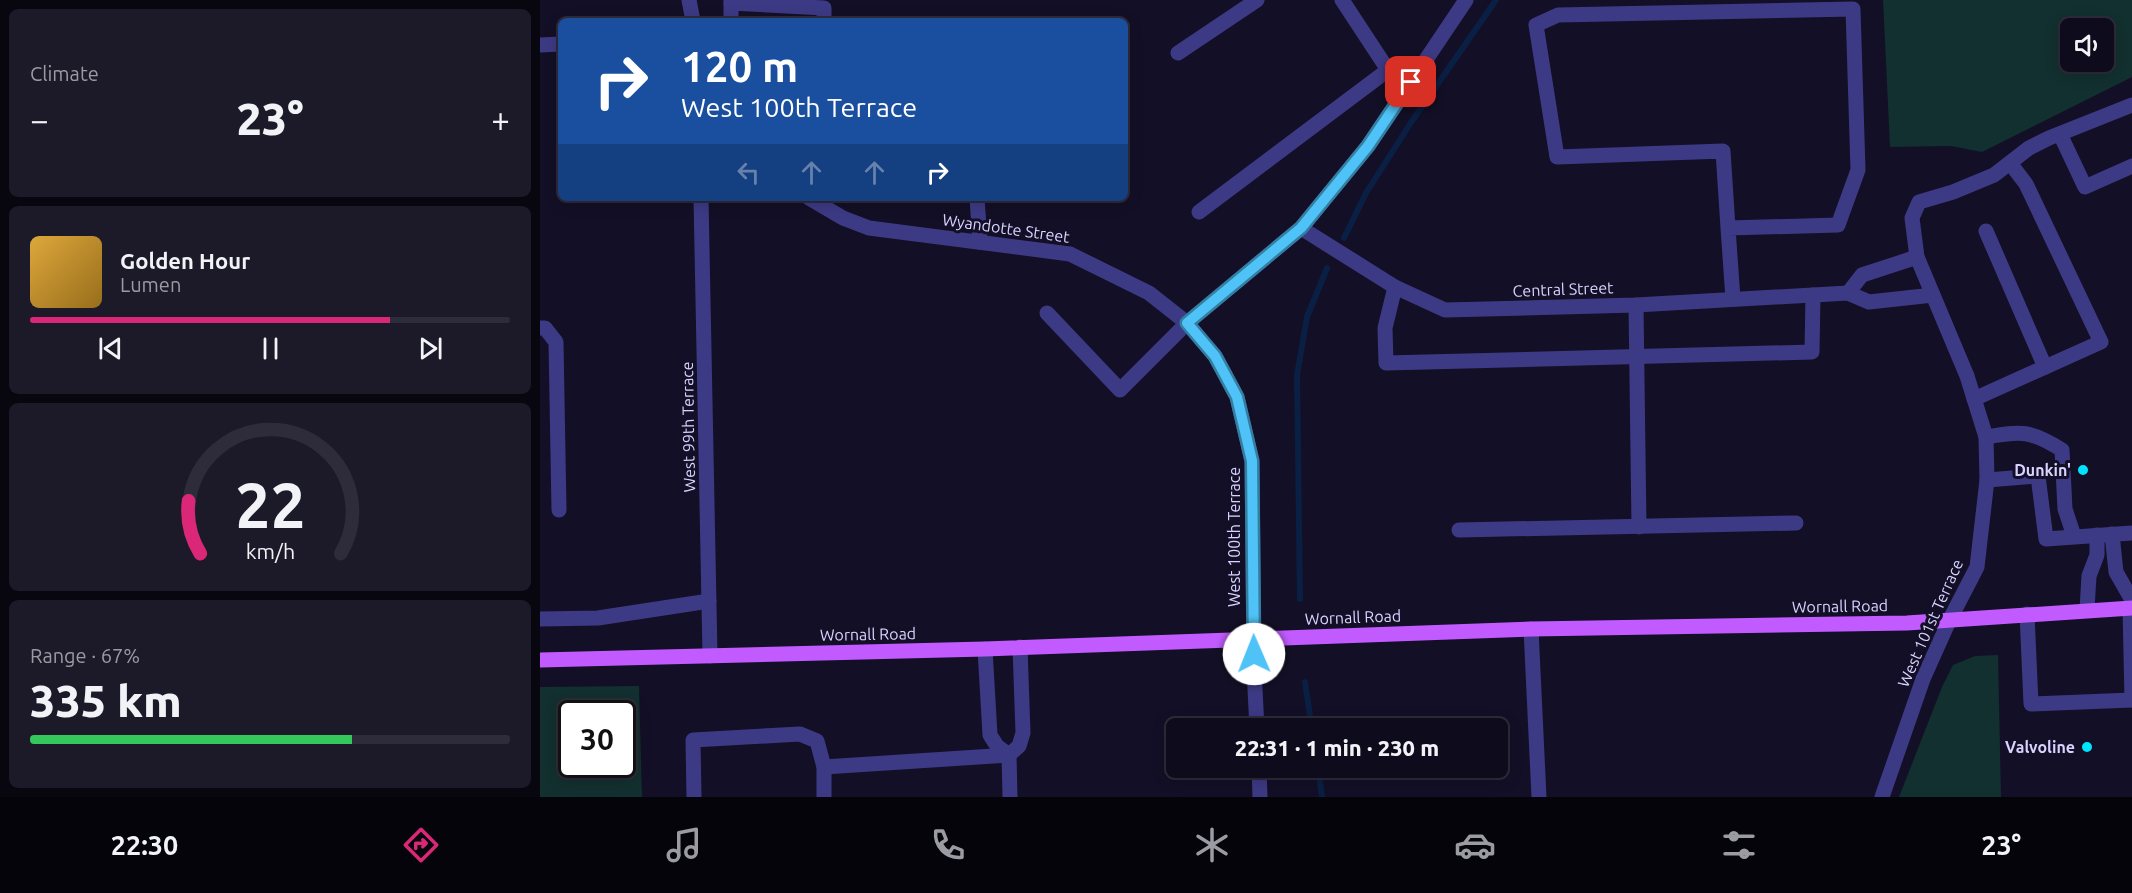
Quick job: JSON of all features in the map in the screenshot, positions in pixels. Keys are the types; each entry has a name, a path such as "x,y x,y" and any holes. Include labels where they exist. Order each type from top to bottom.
{"main road":[{"name":"Wornall Road","path":"540,660 986,649 1531,629 1949,621 2131,606"}],"street":[{"path":"688,0 692,18"},
{"path":"1178,53 1257,0"},
{"path":"1342,0 1388,70 1411,82"},
{"path":"1047,313 1120,390 1187,323 1301,228 1368,146 1466,0"},
{"path":"732,18 731,2 824,8 824,18"},
{"path":"1728,228 1838,225 1858,170 1853,9 1558,15 1536,25 1557,157 1723,151 1728,228 1733,299"},
{"path":"540,45 558,44"},
{"path":"1199,212 1388,70"},
{"name":"West 101st Terrace","path":"1882,797 1923,679 1977,567 1987,480 1986,437 1974,399 1917,257 1912,218 1919,202 1953,192 1994,174 2030,148 2132,105"},
{"path":"2060,134 2085,187 2132,166"},
{"path":"1974,399 2102,342 2026,184 2010,163"},
{"name":"West 99th Terrace","path":"701,201 710,656"},
{"path":"977,201 980,242"},
{"name":"Wyandotte Street","path":"825,202 843,218 870,228 1071,254 1149,292 1187,323"},
{"name":"Central Street","path":"1301,228 1395,287 1445,310 1636,305 1848,292 1869,303 1933,295"},
{"path":"1986,231 2045,367"},
{"path":"1848,292 1862,275 1917,257"},
{"path":"1395,287 1385,328 1386,363 1812,352 1813,295"},
{"path":"1636,305 1639,527"},
{"name":"West 100th Terrace","path":"1187,323 1215,356 1237,397 1252,461 1253,639 1257,718"},
{"path":"540,328 545,328 556,342 559,510"},
{"path":"1986,437 2021,431 2040,436 2062,450 2065,509 2074,536"},
{"path":"1987,480 2038,476 2046,539 2132,533"},
{"path":"1459,530 1797,523"},
{"path":"2027,614 2031,704 2132,700 2131,606 2116,572 2105,534"},
{"path":"2087,609 2089,576 2105,534"},
{"path":"540,619 598,618 709,601"},
{"path":"1531,629 1539,797"},
{"path":"824,767 1009,755 1019,746 1023,733 1020,647"},
{"path":"986,649 990,735 997,746 1009,755"},
{"path":"694,797 693,740 800,734 817,741 824,767 824,797"},
{"path":"1009,755 1010,797"},
{"path":"1259,778 1260,797"}],"green space":[{"path":"1883,0 2132,0 2132,77 1982,152 1951,146 1890,147"},
{"path":"1998,655 2001,797 1899,797 1942,687 1953,665 1975,656"},
{"path":"639,686 642,797 540,797 540,687"}],"waterway":[{"path":"1344,238 1366,193 1410,124 1496,0"},
{"path":"1300,599 1297,375 1307,317 1327,268"},
{"path":"1305,682 1310,718"},
{"path":"1319,778 1322,797"}],"place":[{"name":"Dunkin'","path":"2083,470"},
{"name":"Valvoline","path":"2087,747"}],"route":[{"path":"1254,654 1252,461 1237,397 1215,356 1187,323 1301,228 1368,146 1411,82"}]}
